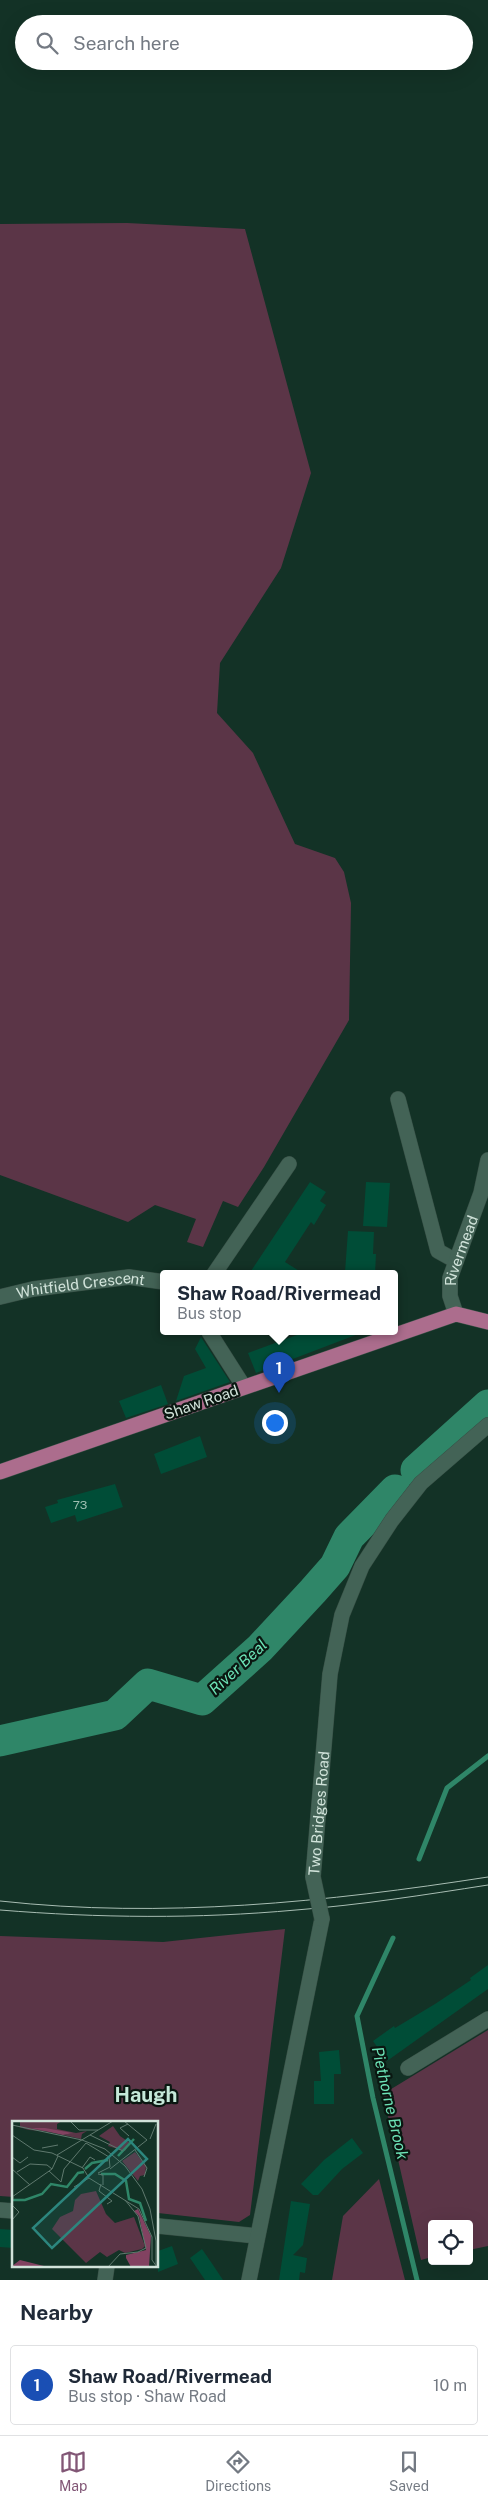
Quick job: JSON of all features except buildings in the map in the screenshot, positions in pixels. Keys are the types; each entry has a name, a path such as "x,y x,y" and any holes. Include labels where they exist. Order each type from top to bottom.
{"main road":[{"path":"456,1314 488,1322"},
{"name":"Shaw Road","path":"398,1334 456,1314"},
{"name":"Shaw Road","path":"0,1472 395,1335"}],"street":[{"path":"398,1099 438,1251 456,1261"},
{"name":"Rivermead","path":"456,1314 450,1296 450,1278 484,1194 488,1160"},
{"path":"217,1270 289,1164"},
{"name":"Whitfield Crescent","path":"0,1298 33,1290 129,1276 160,1281"},
{"path":"211,1335 244,1387"},
{"name":"Two Bridges Road","path":"249,2280 256,2236 322,1919 313,1877 330,1674 342,1616 362,1566 392,1520 422,1483 488,1425"},
{"path":"408,2068 488,2019"},
{"path":"159,2226 256,2236"}],"shaded area":[{"path":"127,223 245,229 311,473 281,568 220,663 217,713 253,753 295,844 335,858 344,872 351,903 349,1020 264,1167 238,1207 223,1201 203,1247 187,1242 196,1219 155,1205 128,1222 0,1175 0,224"},
{"path":"285,1929 250,2215 239,2222 159,2213 159,2121 12,2121 12,2197 0,2196 0,1936 163,1942"},
{"path":"488,2030 488,2246 473,2249 473,2220 428,2220 428,2258 421,2260 383,2094"},
{"path":"379,2179 405,2280 332,2280 343,2216"}],"waterway":[{"name":"River Beal","path":"416,1470 488,1405"},
{"name":"River Beal","path":"0,1741 115,1715 148,1684 202,1700 260,1648 313,1591 335,1566 349,1537 395,1490"},
{"name":"Piethorne Brook","path":"419,1859 447,1788 488,1756"},
{"name":"Piethorne Brook","path":"393,1938 357,2016 373,2098 417,2280"}],"tram line":[{"path":"0,1901 61,1906 184,1908 245,1905 367,1894 488,1877"},
{"path":"0,1910 111,1916 222,1915 320,1908 488,1885"}],"place":[{"name":"Shaw Road/Rivermead","path":"279,1393"}],"district":[{"name":"Haugh","path":"146,2095"}]}
